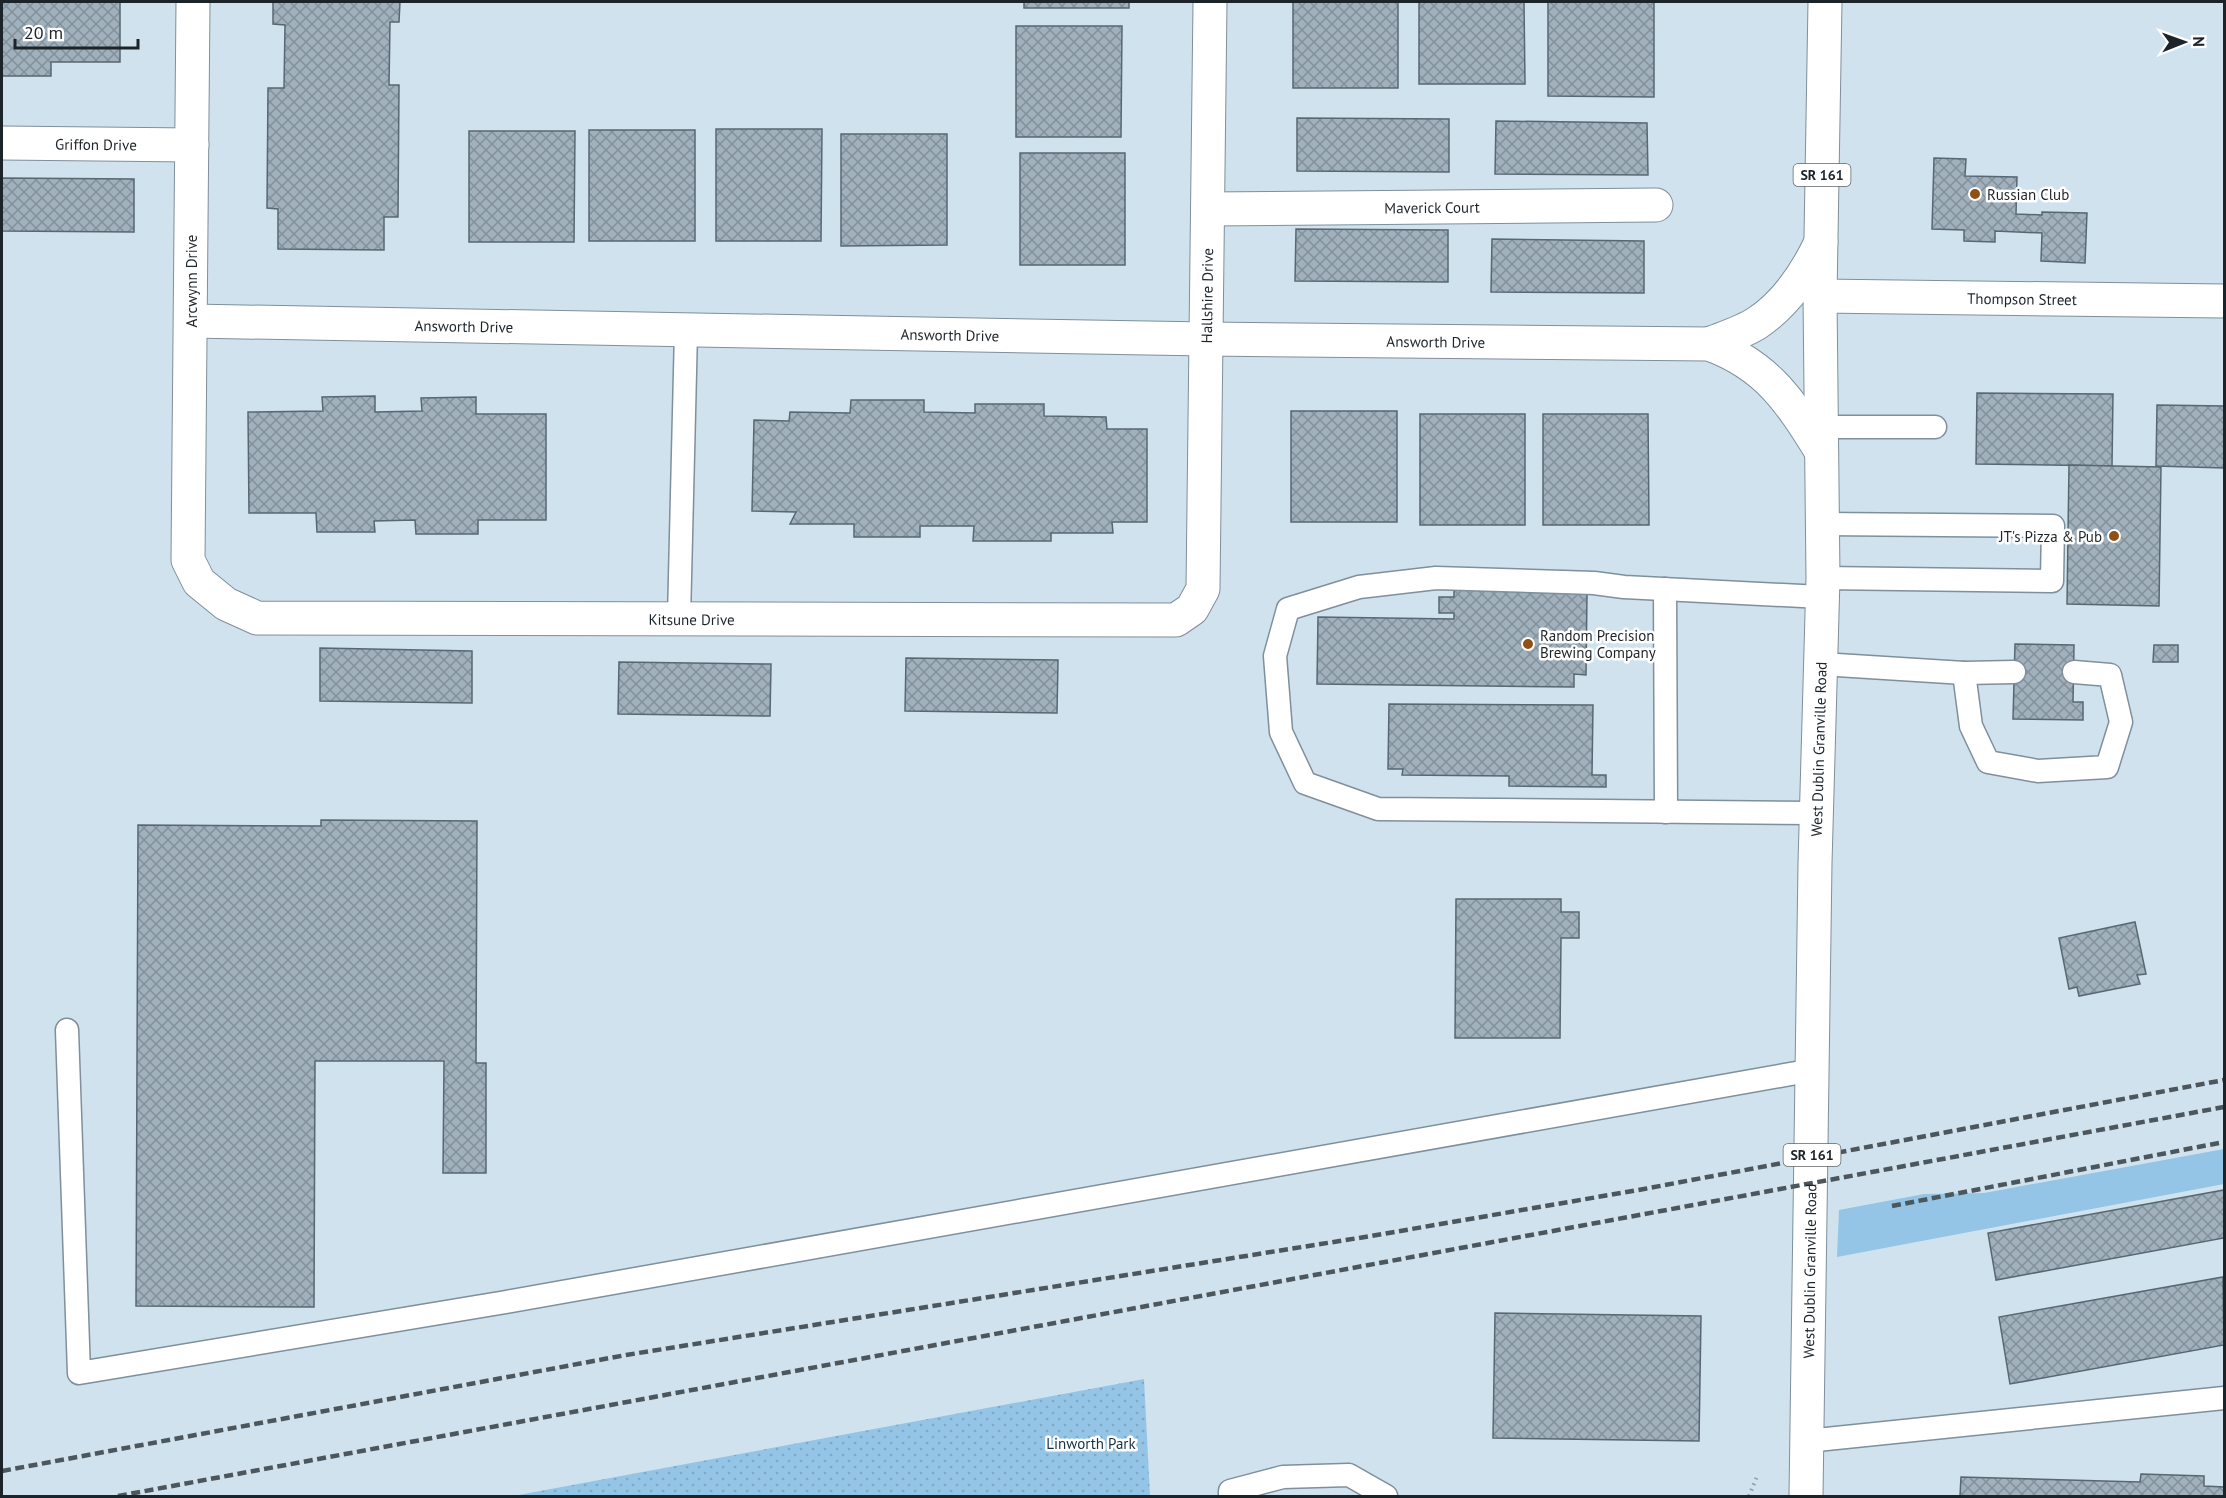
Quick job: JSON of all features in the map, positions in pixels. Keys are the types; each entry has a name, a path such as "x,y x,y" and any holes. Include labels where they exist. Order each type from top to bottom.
{"street":[{"name":"Arcwynn Drive","path":"188,560 193,2"},
{"name":"Hallshire Drive","path":"1203,589 1210,2"},
{"name":"West Dublin Granville Road","path":"1806,1497 1816,813 1822,588 1821,242 1825,2"},
{"name":"Griffon Drive","path":"2,143 192,145"},
{"name":"Maverick Court","path":"1208,209 1656,205"},
{"name":"Answorth Drive","path":"1709,344 1756,324 1792,292 1812,262 1821,242"},
{"name":"Thompson Street","path":"1821,296 2224,301"},
{"name":"Answorth Drive","path":"191,321 1206,339 1709,344 1726,350 1763,373 1821,439"},
{"name":"Kitsune Drive","path":"188,560 200,582 226,604 257,618 1176,620 1192,609 1203,589"}],"lane":[{"path":"679,618 686,331"},
{"path":"1821,439 1935,427"},
{"path":"1816,813 1378,809 1305,783 1281,732 1275,656 1288,609 1359,587 1436,578 1594,583 1665,589 1822,588 2052,581 2053,526 1821,524"},
{"path":"1665,589 1666,812"},
{"path":"1821,664 1964,673 2014,672"},
{"path":"1964,673 1971,726 1988,762 2038,771 2107,767 2121,722 2110,675 2074,672"},
{"path":"67,1030 79,1372 506,1302 1813,1070"},
{"path":"1807,1441 2224,1398"},
{"path":"1230,1497 1230,1491 1283,1477 1349,1475 1386,1497"}],"path":[{"path":"1749,1497 1758,1474"}],"green space":[{"path":"2224,1149 2224,1184 1837,1257 1839,1210 1924,1194 1984,1193"},
{"name":"Linworth Park","path":"1144,1379 1150,1496 513,1496"}],"building":[{"path":"2,2 120,2 120,62 51,62 51,76 2,76"},
{"path":"273,2 400,2 399,22 390,22 389,85 399,85 398,217 384,217 384,250 278,249 278,209 267,208 268,88 284,88 285,25 273,24"},
{"path":"1024,2 1129,2 1129,8 1024,8"},
{"path":"1293,2 1398,2 1398,88 1293,88"},
{"path":"1419,2 1524,2 1525,84 1419,84"},
{"path":"1548,2 1654,2 1654,97 1548,96"},
{"path":"1016,26 1122,26 1121,137 1016,137"},
{"path":"1297,118 1449,119 1449,172 1297,171"},
{"path":"1496,121 1647,123 1648,175 1495,174"},
{"path":"716,129 822,129 821,241 716,241"},
{"path":"589,130 695,130 695,241 589,241"},
{"path":"469,131 575,131 574,242 469,242"},
{"path":"841,134 947,134 947,245 841,246"},
{"path":"1020,153 1125,153 1125,265 1020,265"},
{"name":"Russian Club","path":"1934,158 1966,159 1965,176 2017,177 2016,214 2087,213 2085,263 2041,261 2042,233 1995,231 1995,242 1964,241 1964,230 1932,229"},
{"path":"2,178 134,179 134,232 2,231"},
{"path":"1296,229 1448,230 1448,282 1295,281"},
{"path":"1492,239 1644,241 1644,293 1491,292"},
{"path":"1977,393 2113,394 2112,466 1976,464"},
{"path":"375,396 375,412 422,411 421,398 476,397 476,414 546,414 546,520 478,520 478,534 416,534 415,520 374,521 375,532 317,532 316,513 249,513 248,412 323,411 322,397"},
{"path":"851,400 924,400 924,412 975,413 975,404 1044,404 1044,416 1106,417 1107,429 1147,429 1147,522 1112,522 1113,533 1051,533 1051,541 973,541 974,526 920,526 920,537 854,537 854,524 790,524 796,512 752,511 754,420 789,421 790,412 850,413"},
{"path":"2157,405 2224,406 2224,468 2156,466"},
{"path":"1291,411 1397,411 1397,522 1291,522"},
{"path":"1420,414 1525,414 1525,525 1420,525"},
{"path":"1543,414 1648,414 1649,525 1543,525"},
{"name":"JT's Pizza & Pub","path":"2069,465 2161,467 2159,606 2067,604"},
{"path":"1454,587 1577,589 1577,594 1587,594 1586,675 1574,674 1574,687 1317,684 1318,617 1454,619 1454,613 1439,613 1439,597 1454,597"},
{"path":"2015,644 2074,645 2073,702 2083,702 2083,720 2013,719"},
{"path":"2154,645 2178,645 2178,662 2153,662"},
{"path":"320,648 472,651 472,703 320,701"},
{"path":"906,658 1058,660 1057,713 905,711"},
{"path":"619,662 771,664 770,716 618,714"},
{"path":"1389,704 1593,705 1592,775 1606,775 1606,787 1509,786 1509,776 1402,775 1403,769 1388,769"},
{"path":"321,820 477,821 476,1063 486,1063 486,1173 443,1173 444,1061 315,1061 314,1307 136,1306 138,825 321,826"},
{"path":"1456,899 1561,899 1561,912 1579,912 1579,938 1561,938 1560,1038 1455,1038"},
{"path":"2135,922 2146,974 2137,975 2140,984 2079,996 2077,987 2069,989 2059,938"},
{"path":"2224,1190 2224,1238 1996,1280 1988,1233"},
{"path":"2223,1277 2224,1345 2010,1384 1999,1317"},
{"path":"1495,1313 1701,1316 1699,1441 1493,1438"},
{"path":"2141,1474 2204,1476 2204,1486 2224,1487 2224,1496 1960,1496 1961,1477 2140,1482"}],"railway":[{"path":"2,1471 626,1355 1371,1236 1644,1189 2224,1080"},
{"path":"118,1496 2224,1107"},
{"path":"1892,1206 2224,1142"}],"place":[{"name":"Russian Club","path":"1975,194"},
{"name":"JT's Pizza & Pub","path":"2114,536"},
{"name":"Random Precision Brewing Company","path":"1528,644"}]}
